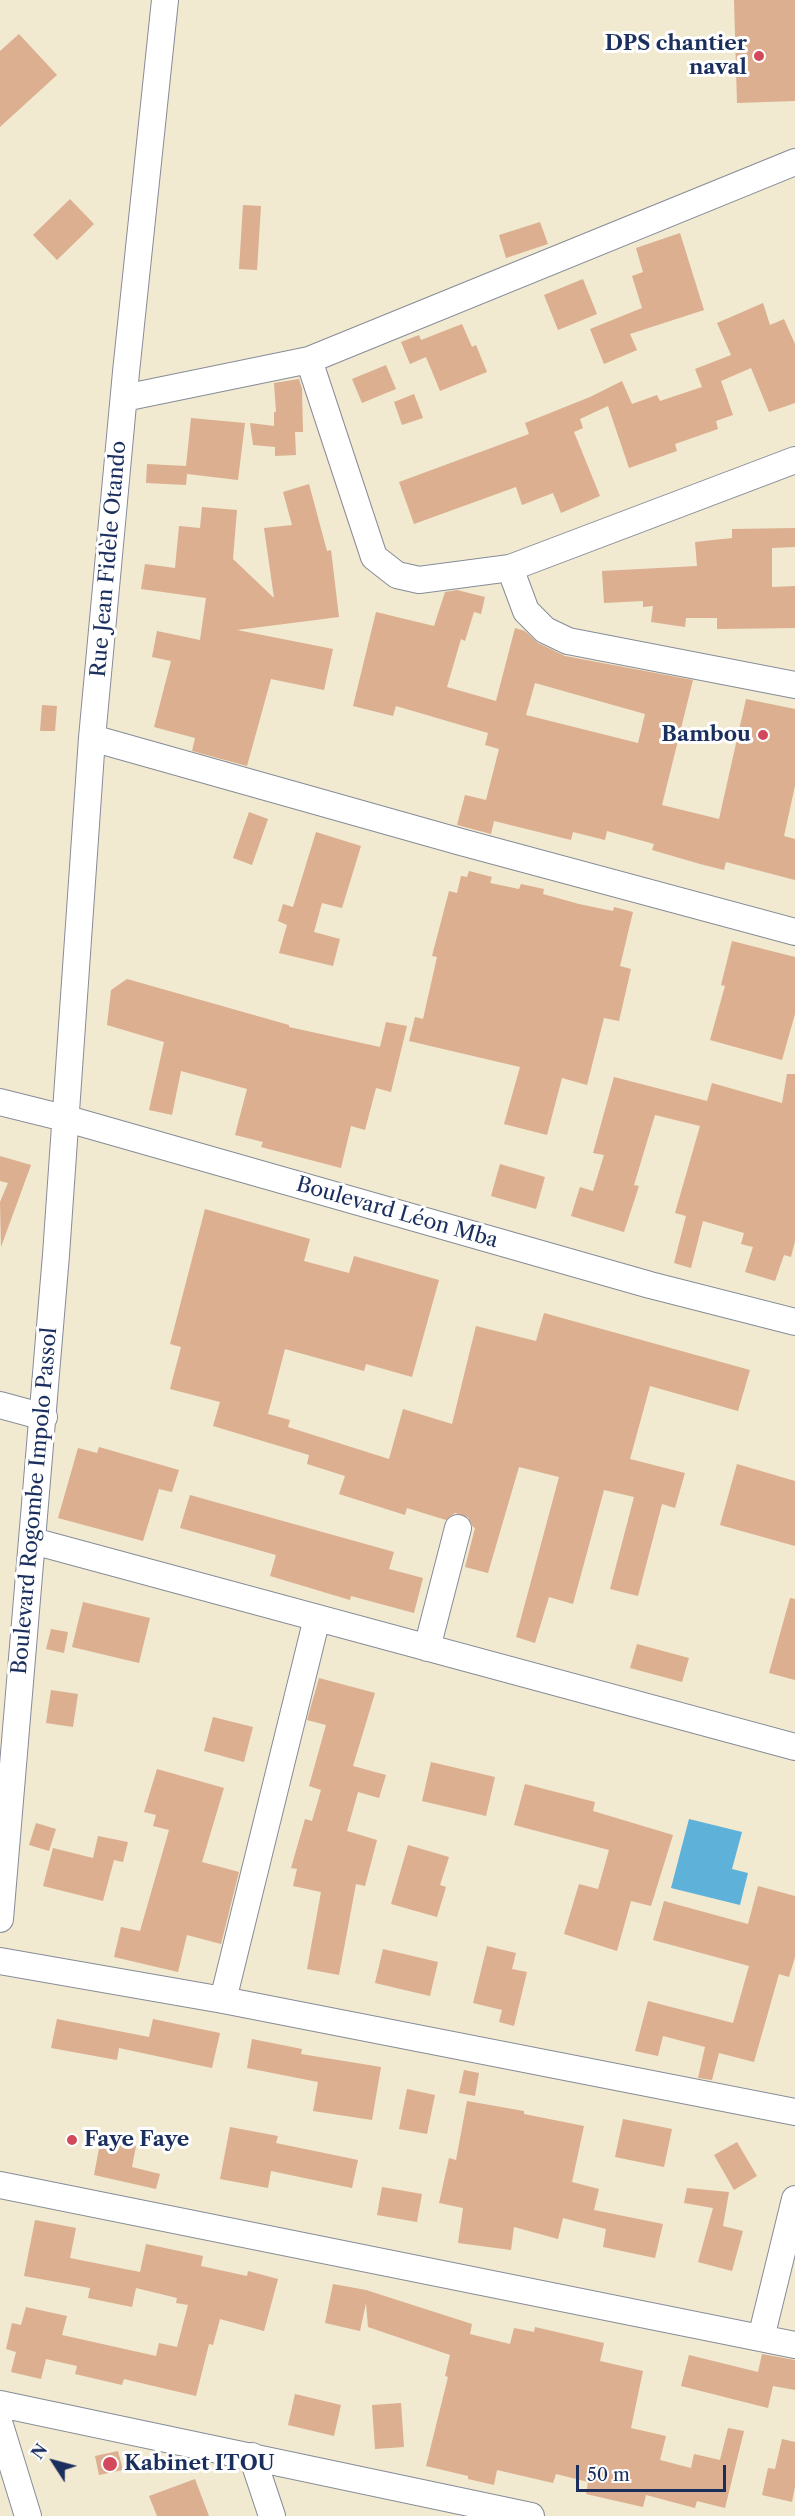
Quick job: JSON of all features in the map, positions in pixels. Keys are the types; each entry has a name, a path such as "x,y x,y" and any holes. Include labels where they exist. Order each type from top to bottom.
{"street":[{"name":"Rue Jean Fidèle Otando","path":"64,1118 92,738 165,0"},
{"path":"124,398 309,360 795,162"},
{"path":"309,360 374,556 397,575 418,580 510,568 795,460"},
{"path":"510,568 526,611 545,630 568,641 795,685"},
{"path":"92,738 461,842 795,932"},
{"name":"Boulevard Léon Mba","path":"0,1102 64,1118 650,1285 795,1322"},
{"name":"Boulevard Rogombe Impolo Passol","path":"0,1919 8,1707 33,1541 44,1416 64,1118"},
{"path":"0,1405 44,1416"},
{"path":"427,1648 458,1528"},
{"path":"33,1541 795,1747"},
{"path":"223,2000 318,1618"},
{"path":"0,1961 223,2000 795,2112"},
{"path":"0,2185 795,2345"},
{"path":"761,2338 795,2199"},
{"path":"0,2404 531,2516"},
{"path":"0,2425 28,2516"},
{"path":"252,2456 272,2516"}],"water":[{"path":"689,1819 742,1832 732,1869 748,1873 740,1905 671,1888"}],"building":[{"path":"734,0 795,0 795,101 737,103"},
{"path":"19,34 57,75 0,127 0,51"},
{"path":"70,199 94,224 57,260 33,235"},
{"path":"243,205 261,206 257,270 239,269"},
{"path":"540,222 548,244 506,258 499,235"},
{"path":"680,233 704,310 630,334 637,350 604,364 590,329 642,308 632,276 643,272 636,248"},
{"path":"583,279 597,314 558,330 544,295"},
{"path":"763,303 770,325 784,319 795,344 795,403 769,412 751,368 721,381 733,415 716,421 718,429 675,444 677,451 629,468 608,406 580,419 583,428 574,432 600,496 561,513 553,493 522,505 516,487 414,524 399,482 529,434 525,423 590,397 622,381 632,404 657,395 660,401 702,387 695,369 731,355 717,323"},
{"path":"462,324 472,347 476,345 487,372 440,391 426,357 410,364 401,342 419,335 421,340"},
{"path":"386,365 396,389 362,403 352,379"},
{"path":"299,379 302,389 303,432 295,432 296,455 275,456 275,447 253,445 250,423 274,426 274,412 276,412 274,383"},
{"path":"414,394 423,418 402,425 394,402"},
{"path":"191,418 245,423 238,480 187,474 186,485 146,483 147,464 186,466"},
{"path":"309,484 327,551 331,550 339,617 237,630 333,649 324,690 271,679 247,766 192,751 195,738 154,727 171,661 152,657 157,631 200,640 206,598 141,589 145,564 175,568 179,526 200,528 202,507 237,510 233,559 274,598 264,528 292,525 283,492"},
{"path":"795,528 795,547 772,548 772,587 795,586 795,628 717,629 717,618 686,618 685,627 651,622 653,606 643,607 643,601 604,603 602,571 697,566 695,542 732,538 732,529"},
{"path":"457,590 485,597 481,614 474,612 465,641 461,639 447,687 496,701 515,628 525,631 538,643 565,656 693,680 662,805 719,819 746,699 795,709 795,786 784,836 795,839 795,880 726,862 724,870 700,864 652,850 654,844 607,831 605,840 573,832 571,840 494,821 491,834 457,825 465,795 486,800 499,749 485,745 488,733 396,706 393,716 353,706 376,612 434,626 445,592","holes":["535,683 645,714 638,743 526,715"]},
{"path":"42,705 57,706 55,731 40,731"},
{"path":"249,812 268,819 252,865 233,858"},
{"path":"316,832 361,846 342,908 322,903 314,932 340,939 333,966 279,953 287,925 278,921 283,904 293,907"},
{"path":"469,871 492,877 490,883 519,889 521,884 544,889 543,894 579,904 613,911 614,907 633,912 620,966 631,969 619,1021 604,1018 587,1085 562,1078 547,1135 504,1124 520,1067 409,1041 415,1017 423,1019 437,957 432,956 449,891 457,893 461,876 467,877"},
{"path":"732,941 795,957 795,1014 782,1060 710,1040 725,986 721,985"},
{"path":"127,979 289,1025 289,1027 380,1047 386,1022 407,1026 391,1092 376,1088 365,1130 351,1126 341,1168 261,1147 263,1142 235,1135 247,1089 181,1071 172,1115 149,1110 164,1042 107,1025 111,990"},
{"path":"787,1074 795,1074 795,1241 791,1257 784,1255 775,1281 745,1272 753,1247 741,1244 744,1233 703,1221 691,1268 674,1263 686,1216 675,1213 700,1126 655,1115 634,1185 639,1186 624,1232 571,1216 580,1187 593,1191 604,1155 593,1153 614,1077 707,1101 712,1083 782,1103"},
{"path":"0,1156 31,1165 1,1247 0,1202 8,1183 0,1181"},
{"path":"500,1164 545,1177 536,1209 491,1196"},
{"path":"205,1209 310,1239 304,1261 349,1273 354,1256 439,1280 412,1377 366,1364 364,1371 285,1349 268,1414 290,1420 288,1427 389,1459 403,1409 452,1424 476,1326 536,1341 544,1313 750,1370 738,1411 650,1386 630,1459 685,1473 675,1508 662,1504 638,1596 610,1589 634,1497 604,1490 573,1604 549,1597 535,1643 516,1637 559,1477 519,1467 488,1573 465,1567 475,1528 468,1517 455,1513 446,1520 407,1508 405,1515 339,1494 345,1476 307,1464 309,1455 213,1426 220,1402 170,1389 181,1347 170,1344"},
{"path":"99,1447 179,1470 172,1492 159,1489 143,1541 58,1518 78,1448 97,1453"},
{"path":"737,1464 795,1481 795,1546 720,1525"},
{"path":"190,1495 394,1552 389,1569 423,1578 414,1613 351,1596 350,1600 270,1576 276,1555 180,1528"},
{"path":"790,1598 795,1599 795,1680 769,1673"},
{"path":"83,1602 150,1618 139,1663 72,1647"},
{"path":"51,1629 68,1632 64,1653 46,1649"},
{"path":"637,1644 689,1658 682,1682 630,1668"},
{"path":"319,1678 375,1693 353,1766 386,1775 379,1798 358,1792 347,1831 377,1840 365,1886 356,1884 339,1975 307,1969 321,1892 293,1886 297,1869 291,1868 305,1819 312,1821 321,1790 309,1786 326,1725 307,1720"},
{"path":"51,1690 78,1694 73,1727 46,1723"},
{"path":"213,1717 253,1727 244,1762 204,1751"},
{"path":"431,1762 495,1777 486,1816 422,1801"},
{"path":"157,1769 224,1788 202,1862 239,1872 221,1944 187,1935 178,1972 114,1957 121,1927 140,1931 169,1830 153,1826 156,1815 144,1812"},
{"path":"525,1784 595,1802 593,1811 673,1835 651,1906 631,1901 617,1951 564,1934 579,1884 598,1889 609,1850 514,1825"},
{"path":"36,1823 56,1829 49,1851 29,1845"},
{"path":"98,1836 128,1842 123,1862 114,1860 103,1901 43,1886 53,1848 93,1858"},
{"path":"408,1845 449,1857 440,1885 446,1887 437,1917 391,1904"},
{"path":"758,1886 795,1896 795,1957 789,1977 779,1974 754,2062 719,2053 712,2080 698,2078 705,2047 663,2036 658,2056 635,2051 648,2001 733,2023 749,1966 653,1940 664,1901 748,1924"},
{"path":"487,1946 516,1953 512,1969 527,1972 514,2026 499,2022 502,2010 473,2003"},
{"path":"383,1949 438,1962 430,1996 375,1983"},
{"path":"57,2019 149,2037 153,2019 220,2033 212,2068 119,2048 117,2060 51,2048"},
{"path":"252,2039 302,2049 301,2054 381,2067 372,2120 313,2111 318,2082 247,2068"},
{"path":"464,2070 479,2073 475,2096 459,2093"},
{"path":"407,2089 435,2095 427,2134 399,2129"},
{"path":"467,2101 524,2111 524,2114 584,2126 572,2182 599,2189 594,2210 663,2224 655,2258 603,2247 606,2229 563,2218 558,2239 514,2227 511,2250 458,2243 463,2208 439,2203 449,2158 456,2160"},
{"path":"623,2119 672,2129 664,2167 615,2157"},
{"path":"230,2127 278,2136 276,2143 358,2160 352,2188 271,2171 268,2188 220,2179"},
{"path":"101,2138 136,2146 132,2167 160,2174 156,2189 94,2175"},
{"path":"737,2142 757,2176 734,2190 714,2155"},
{"path":"382,2187 422,2194 417,2222 377,2215"},
{"path":"687,2188 729,2192 723,2226 743,2231 732,2271 698,2262 713,2208 684,2203"},
{"path":"35,2220 76,2228 70,2258 140,2272 146,2244 203,2256 201,2266 247,2276 248,2271 278,2279 264,2331 220,2319 213,2345 209,2344 196,2396 124,2379 122,2385 75,2374 77,2366 46,2359 41,2379 11,2372 16,2352 6,2349 12,2323 21,2325 26,2307 67,2316 62,2335 156,2356 159,2343 177,2347 188,2305 176,2303 177,2298 136,2288 132,2307 88,2298 90,2288 24,2276"},
{"path":"333,2284 366,2290 472,2324 470,2334 510,2344 514,2328 534,2332 535,2327 604,2343 600,2361 643,2371 631,2428 666,2436 660,2460 691,2468 694,2454 720,2460 728,2428 744,2431 725,2508 697,2501 695,2508 646,2495 643,2507 586,2494 588,2482 556,2474 553,2483 497,2470 494,2485 426,2466 448,2377 445,2376 450,2355 368,2327 366,2303 360,2331 325,2323"},
{"path":"762,2354 795,2360 795,2390 773,2386 768,2408 681,2386 689,2355 758,2372"},
{"path":"295,2394 341,2405 334,2436 288,2425"},
{"path":"401,2403 404,2447 375,2449 372,2405"},
{"path":"782,2439 795,2442 795,2486 792,2502 762,2495 768,2468 775,2469"},
{"path":"118,2451 123,2470 99,2475 95,2456"},
{"path":"195,2479 209,2516 157,2516 149,2496"}],"place":[{"name":"DPS chantier naval","path":"759,56"},
{"name":"Bambou","path":"763,735"},
{"name":"Faye Faye","path":"72,2140"},
{"name":"Kabinet ITOU","path":"110,2464"}]}
